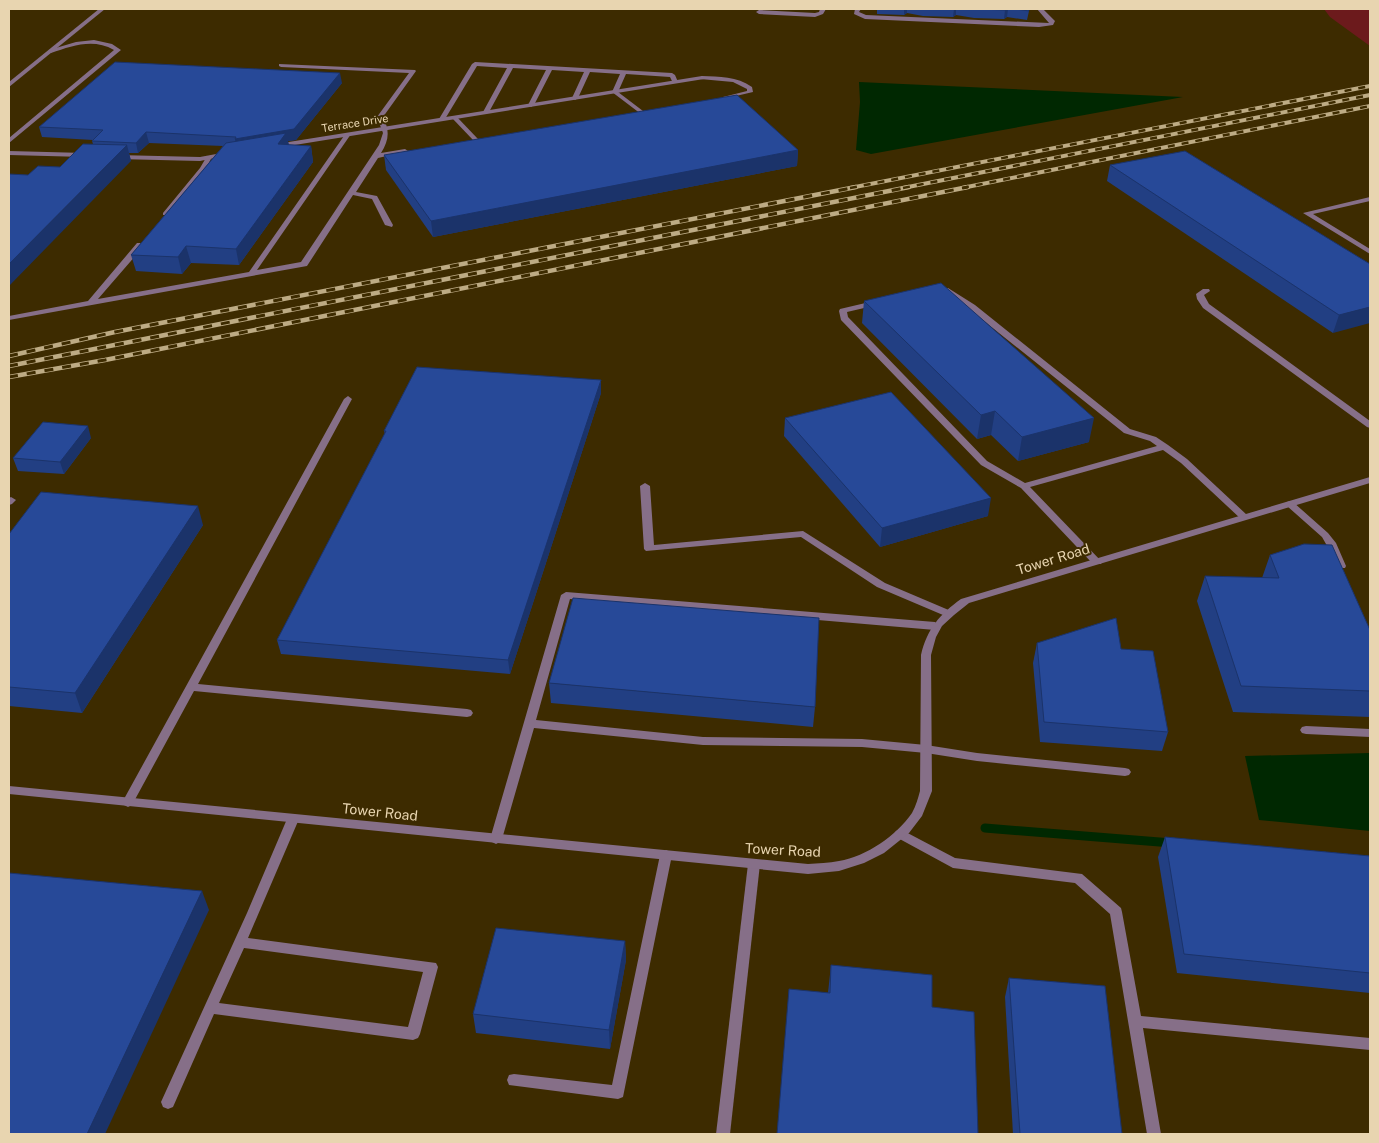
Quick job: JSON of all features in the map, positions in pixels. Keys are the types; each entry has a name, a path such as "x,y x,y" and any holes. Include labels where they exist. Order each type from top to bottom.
{"street":[{"path":"9,85 102,9"},
{"path":"760,12 815,14 821,13 823,9"},
{"path":"858,9 856,13 865,17 1051,24 1052,21 1040,9"},
{"path":"72,33 85,42"},
{"path":"9,141 118,50 105,44 85,42 51,50"},
{"path":"442,119 475,64 672,74 675,82"},
{"path":"9,318 304,264 376,156 386,138 386,128 380,118 413,71 281,65"},
{"path":"486,112 511,66"},
{"path":"532,105 550,68"},
{"path":"575,98 588,70"},
{"path":"624,72 615,92 641,112"},
{"name":"Terrace Drive","path":"266,148 702,78 745,83 750,88 750,92 717,99"},
{"path":"631,114 650,110"},
{"path":"454,117 476,140"},
{"path":"251,274 348,134"},
{"path":"467,141 486,138"},
{"path":"376,156 413,150"},
{"path":"9,153 95,156"},
{"path":"114,156 200,159 238,153"},
{"path":"160,221 203,169 209,157"},
{"path":"352,193 376,197 388,225"},
{"path":"1370,199 1307,212 1370,252"},
{"path":"91,303 147,236"},
{"path":"934,290 942,289 972,307 1127,430 1142,437 1153,438 1184,460 1244,517"},
{"path":"1206,291 1200,294 1206,306 1370,425"},
{"path":"880,302 843,311 844,318 984,463 996,472 1011,477 1024,486 1097,562"},
{"path":"128,802 348,399"},
{"path":"1024,486 1165,447"},
{"name":"Tower Road","path":"9,790 808,869 839,866 860,860 880,850 900,834 918,813 926,791 926,655 929,641 936,626 947,613 965,602 1370,480"},
{"path":"645,486 649,549 803,534 882,585 947,613"},
{"path":"1290,504 1331,543 1347,578"},
{"path":"496,838 566,595 936,626"},
{"path":"191,687 467,713"},
{"path":"529,723 703,741 862,743 1126,772"},
{"path":"1306,730 1370,733"},
{"path":"168,1102 293,818"},
{"path":"900,834 953,864 1078,878 1116,912 1154,1134"},
{"path":"514,1080 618,1092 666,855"},
{"path":"723,1134 754,864"},
{"path":"210,1008 413,1034 431,968 240,942"},
{"path":"1136,1021 1370,1044"}],"shaded area":[{"path":"1324,9 1370,9 1370,46 1330,17"},
{"path":"859,82 1183,97 871,154 856,150 860,102"},
{"path":"1370,753 1370,831 1259,820 1245,756"}],"building":[{"path":"115,62 340,73 294,129 235,139 236,137 146,132 136,143 92,141 103,130 39,127"},
{"path":"737,95 798,150 431,221 384,155"},
{"path":"286,133 278,144 311,146 236,249 186,246 178,257 131,255 226,143"},
{"path":"83,144 127,145 9,264 9,174 28,175 38,166 60,167"},
{"path":"1185,151 1370,264 1370,307 1339,315 1110,165"},
{"path":"941,283 1094,418 1022,437 995,411 981,415 864,301"},
{"path":"417,367 601,380 508,660 277,640 386,431 384,431"},
{"path":"891,392 991,498 882,528 785,418"},
{"path":"43,422 88,426 60,462 13,458"},
{"path":"41,492 198,506 75,693 9,687 9,534"},
{"path":"1304,544 1332,545 1370,630 1370,691 1241,686 1205,576 1279,578 1270,555"},
{"path":"573,598 819,618 815,707 549,683"},
{"path":"1116,618 1121,649 1153,651 1168,732 1044,722 1037,643"},
{"path":"1165,837 1370,856 1370,973 1184,954"},
{"path":"9,873 202,891 87,1134 9,1134"},
{"path":"496,928 625,941 609,1030 473,1014"},
{"path":"831,965 932,975 932,1007 974,1012 978,1134 777,1134 789,989 830,993"},
{"path":"1009,978 1105,986 1122,1134 1020,1134"}],"waterway":[{"path":"985,828 1172,843"}],"railway":[{"path":"850,188 1370,86"},
{"path":"903,188 1370,95"},
{"path":"962,188 1370,106"},
{"path":"9,356 115,332 856,187"},
{"path":"9,366 909,187"},
{"path":"9,377 105,360 968,187"}]}
